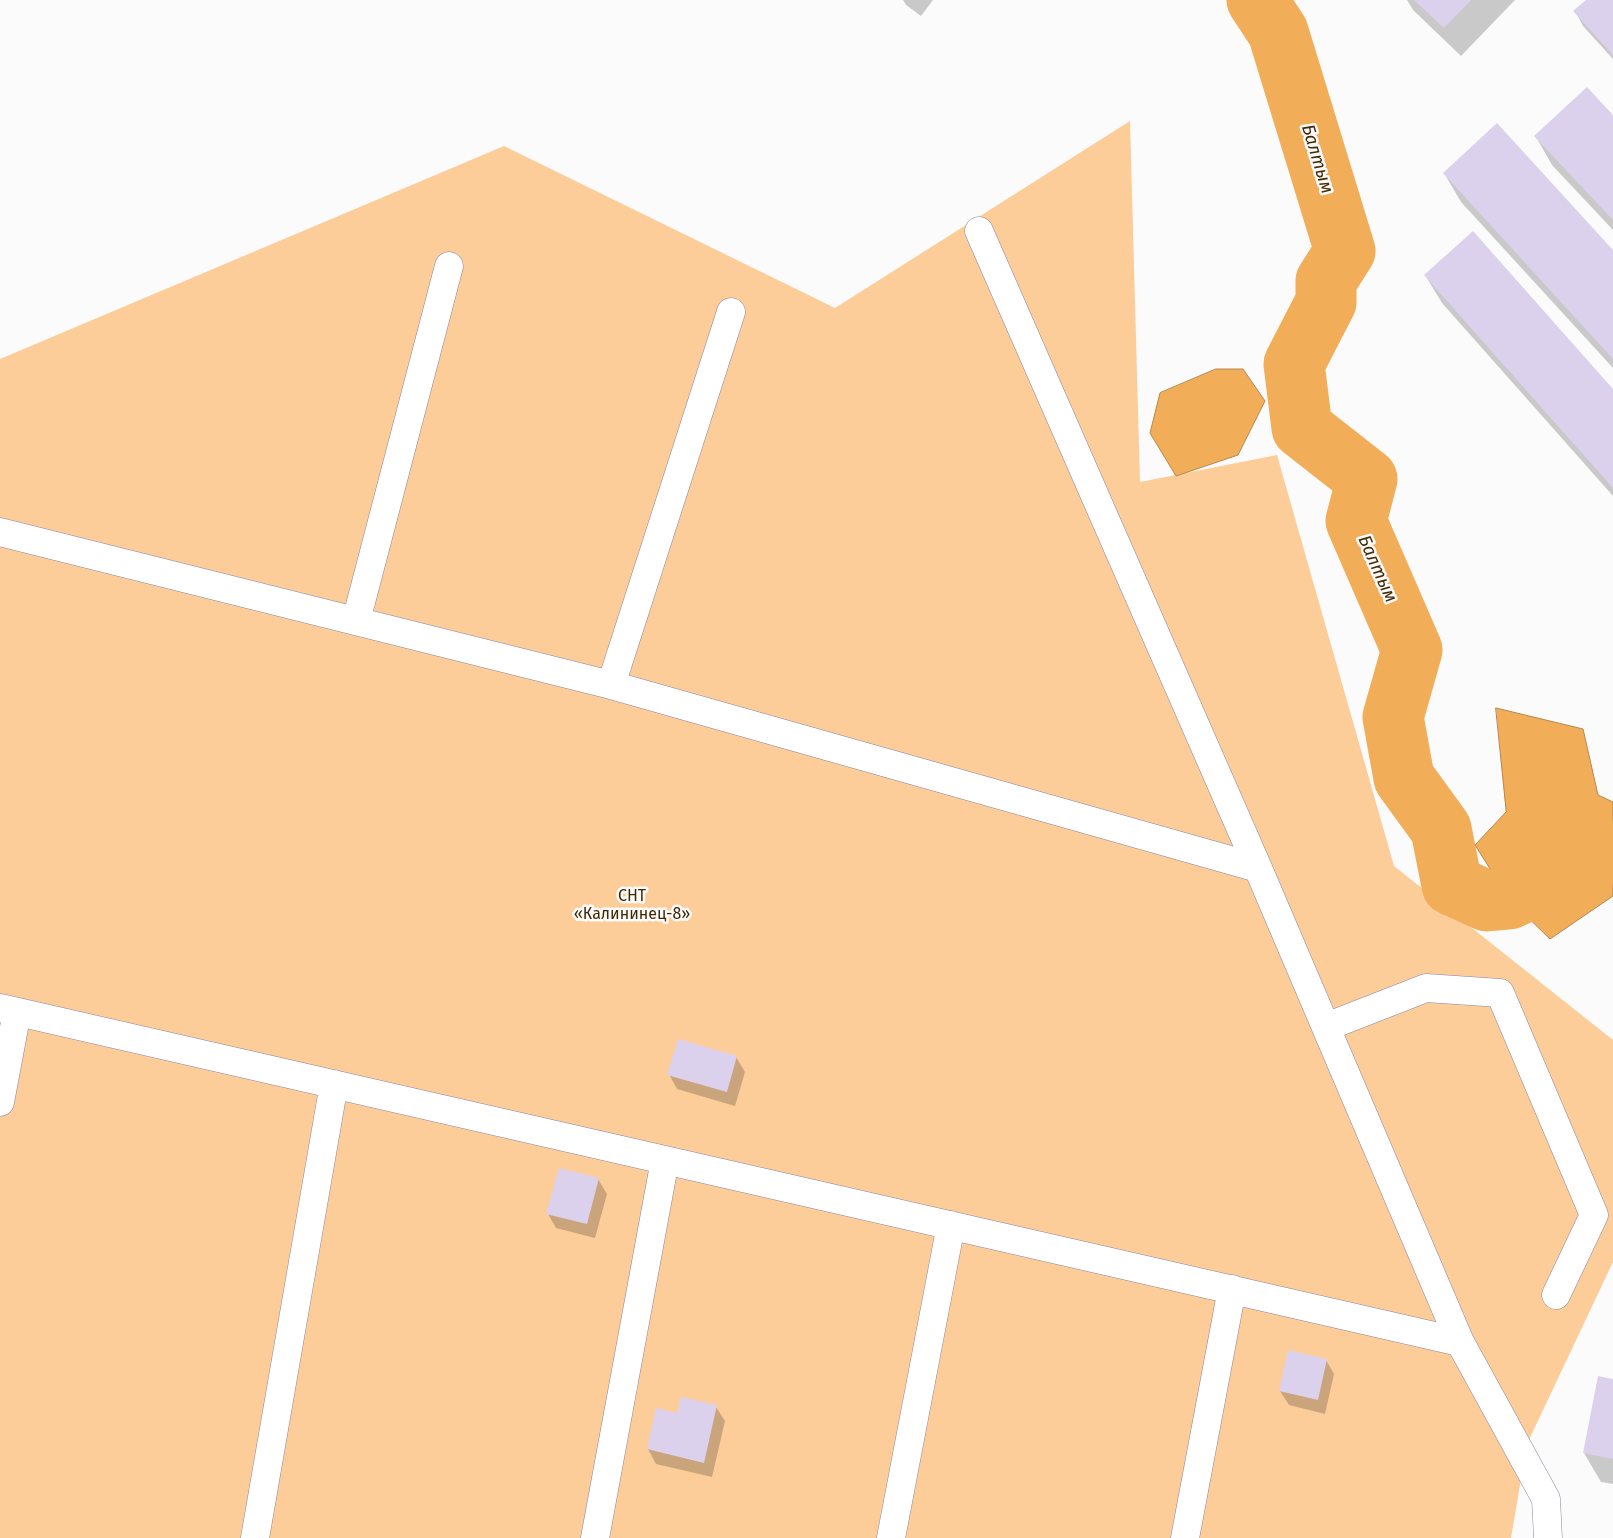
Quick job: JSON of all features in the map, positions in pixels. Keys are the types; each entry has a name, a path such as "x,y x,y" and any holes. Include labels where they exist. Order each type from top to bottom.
{"lane":[{"path":"979,231 1258,868 1460,1342 1546,1499 1548,1538"},
{"path":"356,622 449,266"},
{"path":"611,686 731,312"},
{"path":"0,532 611,686 1258,868"},
{"path":"1326,1027 1426,988 1500,993 1594,1215 1556,1295"},
{"path":"0,1102 9,1010 1460,1342"},
{"path":"255,1538 334,1084"},
{"path":"594,1538 665,1160"},
{"path":"891,1538 951,1225"},
{"path":"1185,1538 1232,1289"}],"green space":[{"name":"СНТ «Калининец-8»","path":"1130,121 1140,482 1277,455 1394,866 1613,1040 1613,1262 1527,1444 1511,1538 0,1538 0,359 504,146 835,308"}],"shaded area":[{"path":"1216,369 1243,369 1265,401 1238,455 1176,476 1150,433 1160,393"},
{"path":"1496,708 1583,729 1598,795 1613,802 1613,896 1550,939 1509,899 1475,845 1506,812"}],"building":[{"path":"1414,0 1471,0 1444,28"},
{"path":"1586,0 1613,0 1613,55 1573,11"},
{"path":"1587,87 1613,115 1613,220 1534,136"},
{"path":"1497,123 1613,250 1613,359 1443,173"},
{"path":"1473,231 1613,389 1613,488 1424,275"},
{"path":"678,1039 737,1056 727,1092 667,1075"},
{"path":"559,1168 599,1178 587,1224 546,1214"},
{"path":"1288,1350 1327,1359 1318,1400 1279,1391"},
{"path":"1598,1376 1613,1379 1613,1459 1583,1453"},
{"path":"681,1397 717,1405 704,1463 647,1449 656,1408 677,1413"}],"waterway":[{"name":"Балтым","path":"1257,0 1278,32 1345,251 1326,281 1326,302 1294,364 1302,428 1367,479 1356,521 1412,650 1393,717 1404,778 1441,829 1452,885 1487,901 1509,899 1613,851"}]}
